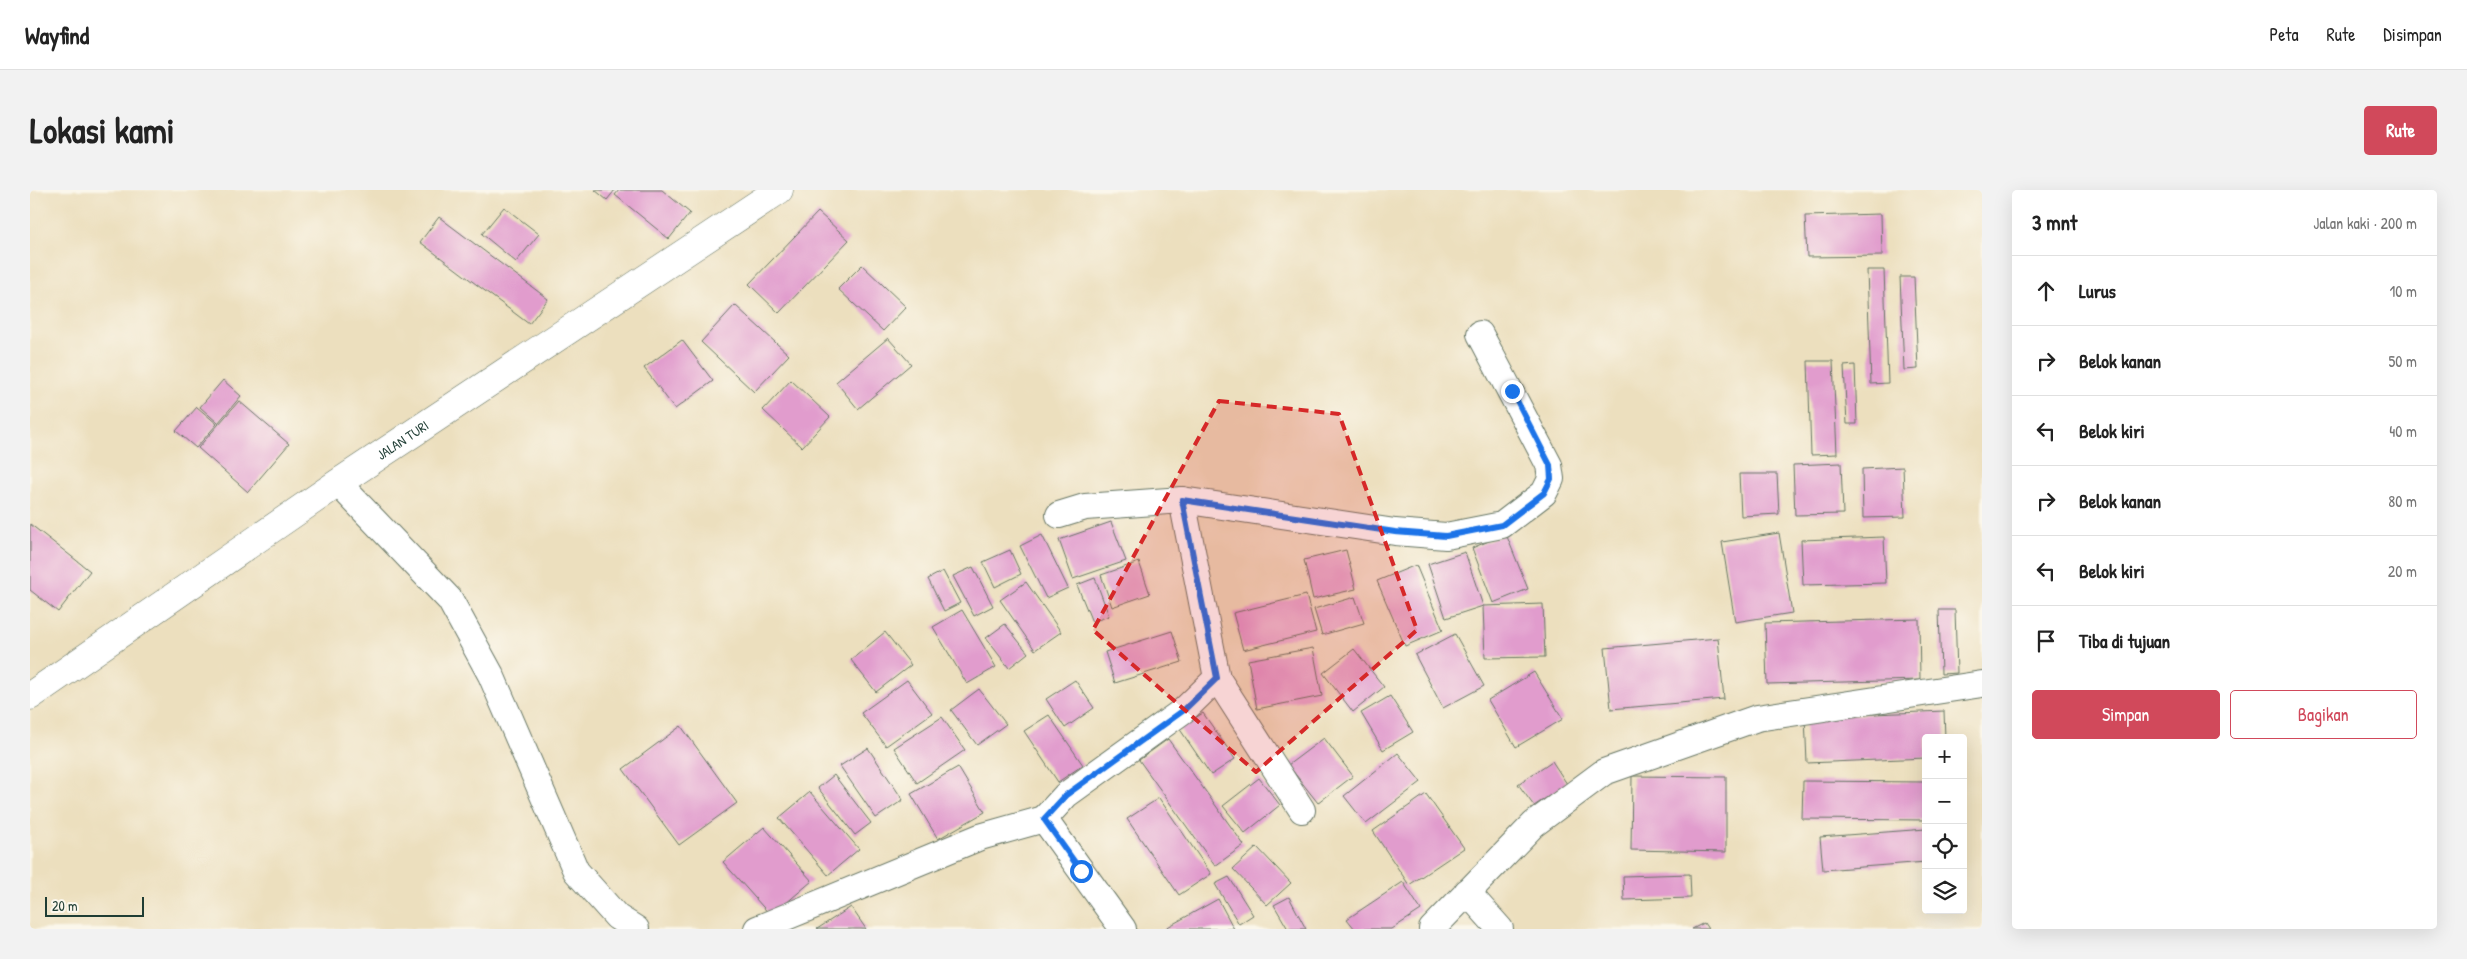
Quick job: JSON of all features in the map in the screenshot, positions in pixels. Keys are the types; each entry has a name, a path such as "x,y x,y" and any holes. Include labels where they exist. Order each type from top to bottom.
{"main road":[{"name":"JALAN TURI","path":"30,696 338,483 779,190"}],"street":[{"path":"1059,516 1084,507 1182,500 1395,532 1446,536 1502,525 1544,493 1551,479 1550,465 1480,334"},
{"path":"338,483 450,600 491,675 576,871 617,917 636,929"},
{"path":"1182,500 1217,678 1302,810"},
{"path":"757,929 980,837 1044,819 1066,795 1184,710 1217,678"},
{"path":"1432,929 1534,824 1604,772 1757,718 1982,684"},
{"path":"1044,819 1123,929"},
{"path":"1467,892 1500,929"}],"highlighted area":[{"path":"1219,401 1339,414 1417,630 1256,772 1093,630"}],"building":[{"path":"595,190 615,190 607,200"},
{"path":"619,190 662,190 690,213 669,239 615,195"},
{"path":"504,207 539,234 516,262 482,234"},
{"path":"818,212 849,240 779,313 749,284"},
{"path":"1881,214 1882,256 1807,257 1805,216"},
{"path":"439,217 548,299 529,324 420,242"},
{"path":"862,265 906,307 883,331 838,289"},
{"path":"1867,270 1884,270 1888,383 1871,384"},
{"path":"1900,277 1914,277 1918,369 1904,370"},
{"path":"735,305 789,355 754,392 701,342"},
{"path":"888,338 911,364 858,409 836,382"},
{"path":"682,340 713,381 675,409 644,368"},
{"path":"1808,361 1833,361 1837,454 1811,455"},
{"path":"1855,365 1857,424 1847,424 1844,366"},
{"path":"223,380 241,396 218,423 200,407"},
{"path":"791,380 830,417 802,447 763,410"},
{"path":"239,401 289,444 248,492 198,448"},
{"path":"197,407 217,424 196,448 176,431"},
{"path":"1841,463 1843,514 1795,515 1793,465"},
{"path":"1903,467 1905,517 1863,518 1862,469"},
{"path":"1739,474 1777,474 1779,514 1741,516"},
{"path":"1111,522 1126,561 1073,579 1059,540"},
{"path":"30,524 90,571 58,612 30,590"},
{"path":"1779,533 1792,613 1735,622 1722,542"},
{"path":"1506,534 1528,589 1493,603 1472,548"},
{"path":"1042,535 1068,588 1046,598 1020,546"},
{"path":"1884,537 1886,583 1803,585 1801,540"},
{"path":"1010,550 1021,574 995,587 983,562"},
{"path":"1346,550 1356,589 1313,599 1304,560"},
{"path":"1465,552 1483,606 1446,618 1428,564"},
{"path":"1139,562 1150,594 1112,607 1101,575"},
{"path":"1416,565 1443,630 1405,646 1377,581"},
{"path":"973,567 993,606 974,616 953,576"},
{"path":"943,571 960,603 944,611 928,579"},
{"path":"1095,578 1109,616 1092,622 1077,585"},
{"path":"1026,582 1061,632 1035,650 1000,600"},
{"path":"1306,595 1316,632 1243,650 1233,613"},
{"path":"1355,597 1364,623 1322,635 1314,609"},
{"path":"1543,604 1545,657 1485,658 1483,606"},
{"path":"962,610 996,667 967,684 933,627"},
{"path":"1939,610 1955,610 1957,673 1941,674"},
{"path":"1919,619 1920,680 1767,684 1765,623"},
{"path":"1005,624 1028,653 1009,668 986,638"},
{"path":"1172,631 1182,662 1115,683 1105,652"},
{"path":"885,632 911,665 876,692 851,660"},
{"path":"1455,634 1484,686 1443,708 1415,655"},
{"path":"1718,638 1724,699 1611,709 1605,648"},
{"path":"1313,648 1322,696 1257,709 1248,660"},
{"path":"1354,649 1384,687 1353,712 1323,673"},
{"path":"1534,672 1563,719 1516,747 1488,700"},
{"path":"907,680 932,713 886,746 861,713"},
{"path":"1075,680 1094,708 1065,728 1046,699"},
{"path":"979,689 1006,724 977,745 951,710"},
{"path":"1390,696 1413,732 1383,750 1361,713"},
{"path":"1944,711 1945,734 1922,734 1922,758 1807,763 1805,717"},
{"path":"1203,713 1235,759 1211,775 1179,728"},
{"path":"1049,715 1083,765 1058,782 1024,731"},
{"path":"942,717 965,750 917,783 894,748"},
{"path":"681,726 737,803 679,845 623,769"},
{"path":"1324,738 1353,776 1318,803 1288,765"},
{"path":"1168,739 1244,845 1215,866 1139,760"},
{"path":"868,748 903,800 876,818 840,766"},
{"path":"1398,753 1421,782 1366,824 1344,796"},
{"path":"1552,761 1567,784 1534,806 1518,784"},
{"path":"958,767 985,812 938,839 911,794"},
{"path":"834,775 871,823 855,835 818,788"},
{"path":"1632,776 1726,777 1726,852 1631,850"},
{"path":"1259,778 1280,805 1245,833 1223,806"},
{"path":"1803,781 1922,782 1922,820 1802,819"},
{"path":"810,792 859,849 828,875 779,818"},
{"path":"1426,794 1464,848 1409,885 1373,831"},
{"path":"1159,798 1211,874 1179,895 1127,819"},
{"path":"764,827 812,881 771,916 723,862"},
{"path":"1922,829 1922,862 1823,870 1820,837"},
{"path":"1257,847 1291,883 1267,905 1233,869"},
{"path":"1690,874 1691,898 1624,900 1623,876"},
{"path":"1229,877 1253,915 1239,924 1215,884"},
{"path":"1403,882 1421,910 1392,929 1355,929 1347,919"},
{"path":"1289,897 1306,929 1288,929 1274,905"},
{"path":"1218,899 1234,929 1164,929"},
{"path":"851,907 866,929 817,929"},
{"path":"1704,923 1708,929 1692,929"}],"route":[{"path":"1081,871 1044,819 1066,795 1184,710 1217,678 1182,500 1395,532 1446,536 1502,525 1544,493 1551,479 1550,465 1512,391"}]}
